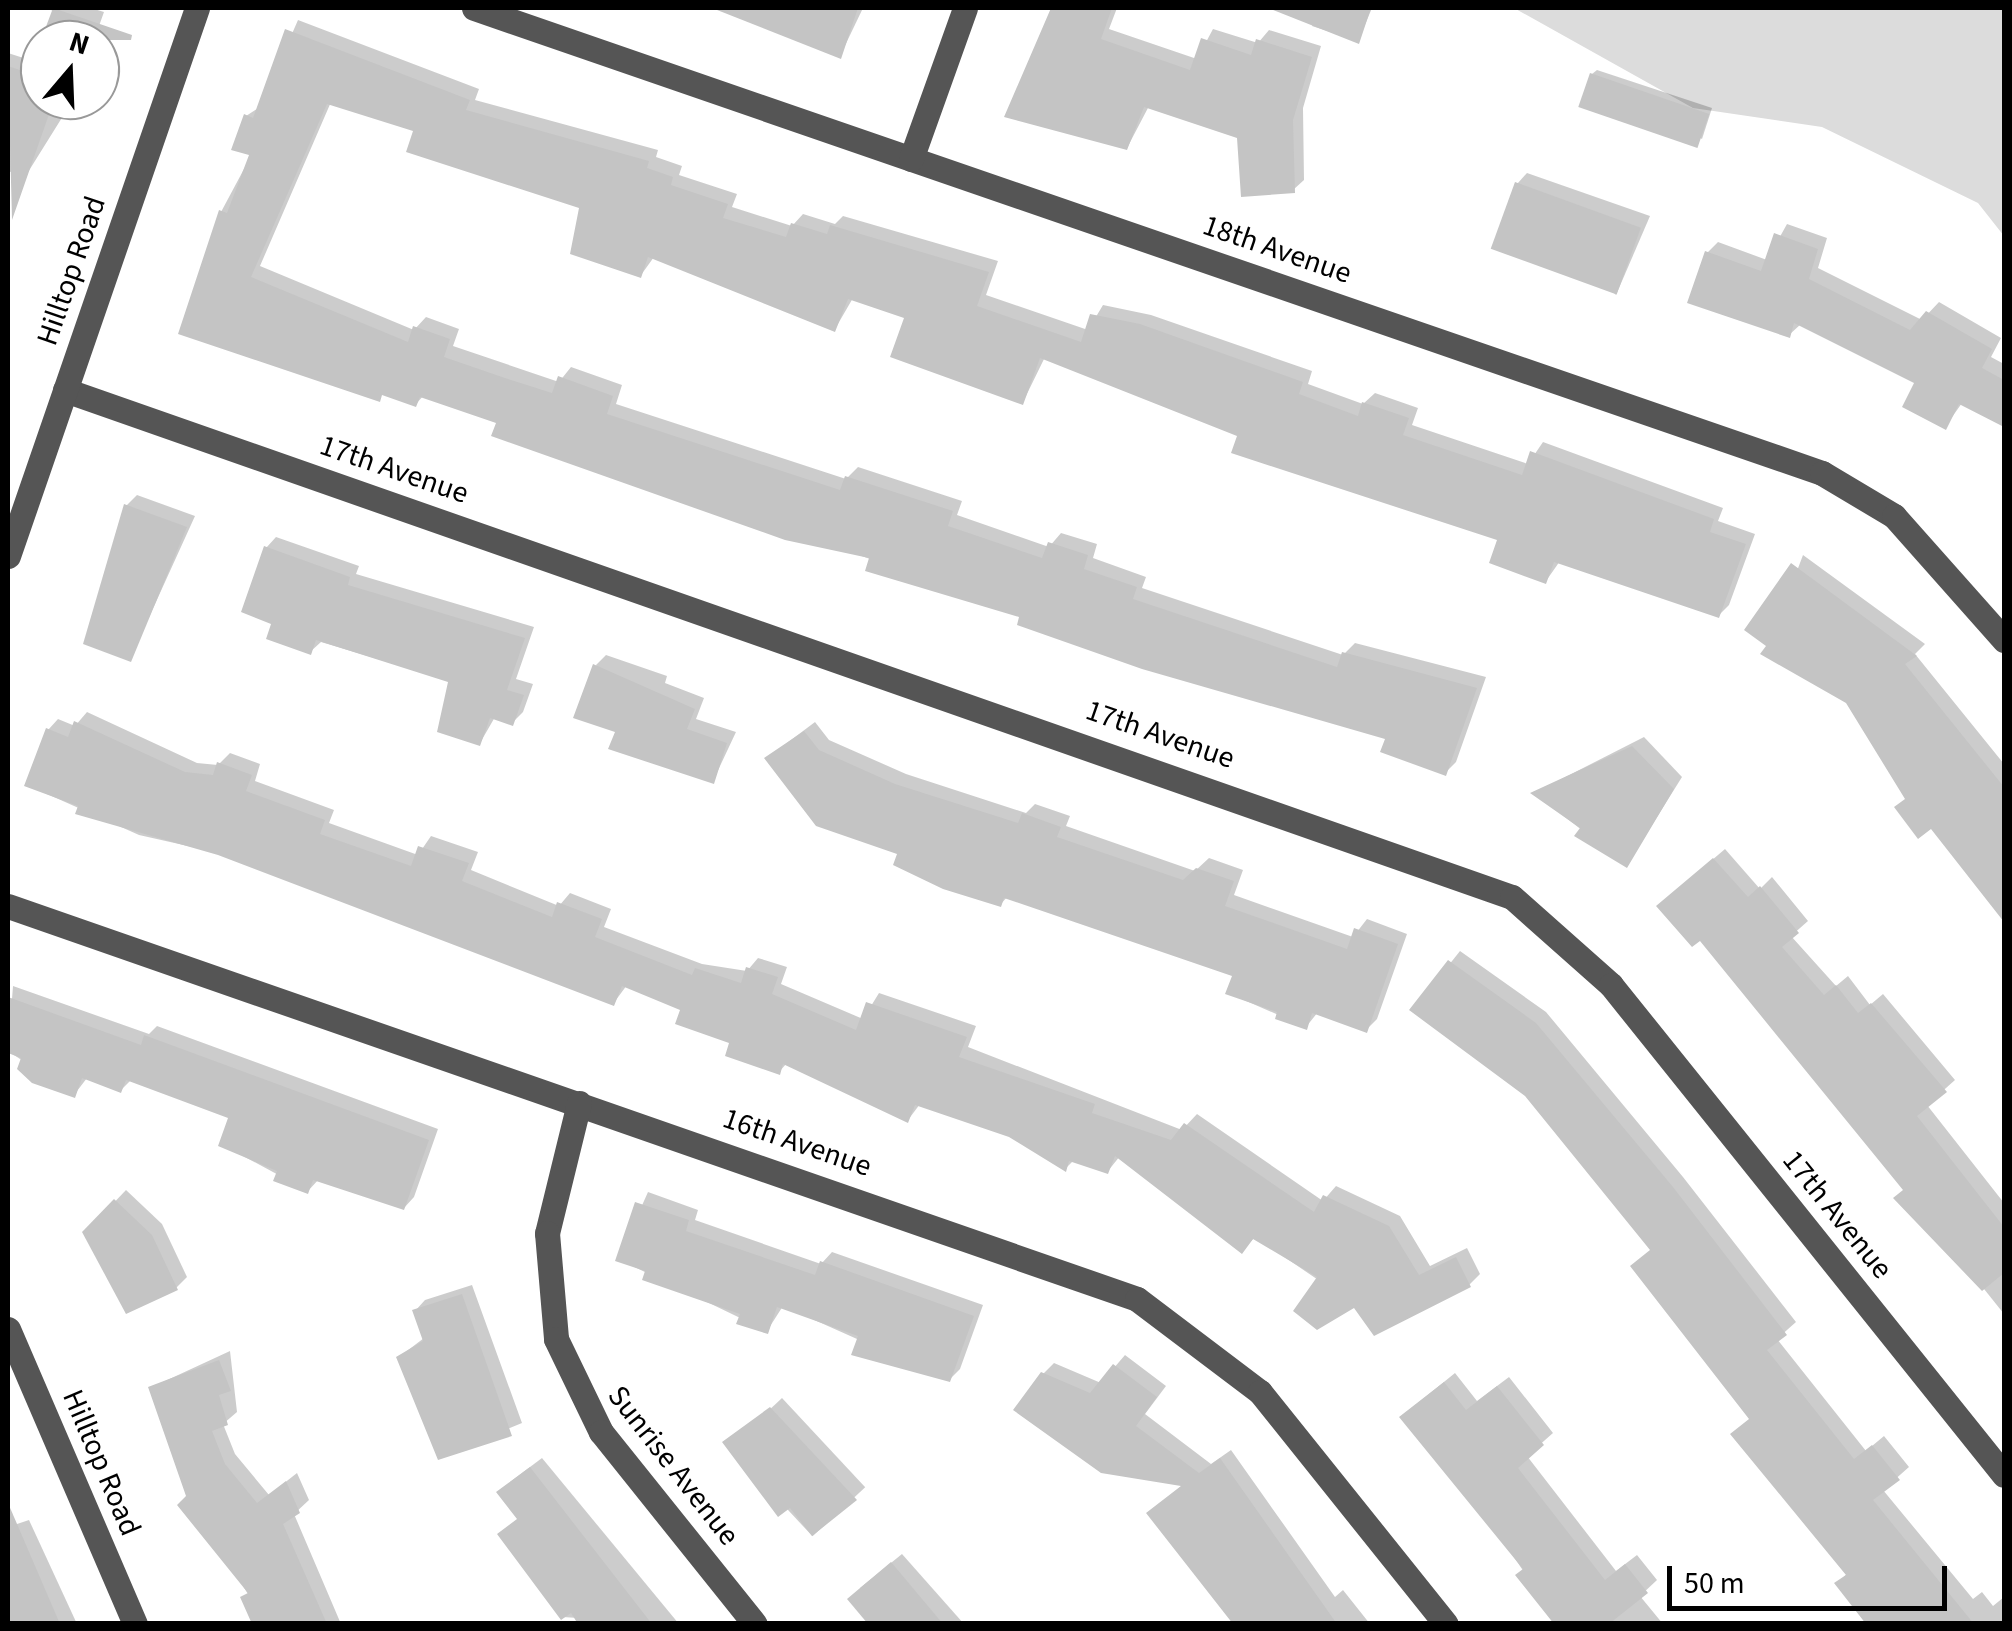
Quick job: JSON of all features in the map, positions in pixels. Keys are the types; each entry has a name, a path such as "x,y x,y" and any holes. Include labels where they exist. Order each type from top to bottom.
{"street":[{"name":"Hilltop Road","path":"8,556 197,8"},
{"name":"18th Avenue","path":"474,8 1822,473 1894,516 2004,640"},
{"path":"911,159 965,8"},
{"name":"17th Avenue","path":"65,390 1512,897 1611,985 2004,1475"},
{"name":"16th Avenue","path":"8,906 1091,1278 1183,1325 1260,1392 1446,1624"},
{"name":"Sunrise Avenue","path":"579,1103 547,1233 562,1355 602,1432 755,1624"},
{"name":"Hilltop Road","path":"8,1329 135,1624"}],"shaded area":[{"path":"1514,8 2004,8 2004,236 1978,203 1822,127 1693,108"}],"building":[{"path":"53,8 88,20 48,20"},
{"path":"712,8 858,8 841,59"},
{"path":"1051,8 1112,8 1101,39 1190,70 1201,38 1251,55 1256,39 1312,57 1293,120 1295,193 1241,197 1237,138 1144,107 1127,150 1004,117"},
{"path":"1268,8 1371,8 1359,44"},
{"path":"285,29 470,100 466,110 649,161 647,168 673,177 671,185 728,204 723,218 786,237 791,223 827,234 830,225 989,272 977,306 1081,342 1090,314 1140,324 1303,382 1299,394 1358,416 1362,402 1409,418 1403,435 1522,475 1530,451 1714,519 1710,532 1746,544 1719,618 1554,562 1546,584 1489,563 1497,540 1231,453 1237,436 1040,358 1023,405 890,357 904,318 848,299 835,332 648,257 641,278 570,254 579,208 406,152 413,131 327,104 251,277 408,342 413,326 450,339 444,357 511,380 552,393 558,376 613,396 607,414 840,490 845,476 953,511 948,526 1042,558 1048,542 1088,555 1084,569 1137,587 1133,599 1337,667 1342,652 1477,688 1446,776 1380,752 1385,739 1142,669 1017,625 1019,617 865,571 869,558 785,540 491,436 496,423 420,397 416,407 382,395 380,402 178,334 219,210 227,213 249,155 231,150 244,114 253,118"},
{"path":"120,31 132,35 131,40 120,40"},
{"path":"8,66 20,70 20,120 47,120 12,220"},
{"path":"1590,73 1709,114 1697,148 1578,107"},
{"path":"1515,182 1641,228 1617,295 1491,249"},
{"path":"1774,233 1818,249 1809,279 1910,330 1926,311 1992,349 1982,368 2004,380 2004,427 1959,404 1946,430 1902,407 1914,383 1794,323 1790,338 1687,303 1705,251 1761,271"},
{"path":"124,504 187,527 131,662 83,644"},
{"path":"264,546 350,577 348,585 525,638 507,690 524,695 513,726 490,718 480,746 437,732 448,682 316,640 311,655 266,639 271,624 241,612"},
{"path":"1791,563 1917,656 1905,664 2004,787 2004,922 1931,829 1918,839 1894,807 1905,799 1846,703 1760,654 1766,646 1744,630"},
{"path":"593,664 695,709 687,729 727,743 714,784 608,749 615,732 573,718"},
{"path":"74,721 185,772 213,775 217,762 252,775 246,791 325,820 320,834 411,866 418,846 469,863 462,881 552,917 557,902 602,919 595,937 692,975 695,968 741,983 746,967 778,977 772,994 856,1030 866,1002 967,1037 959,1057 1095,1104 1092,1113 1171,1140 1184,1123 1314,1212 1323,1195 1389,1226 1419,1275 1456,1257 1471,1287 1374,1336 1354,1308 1317,1330 1293,1311 1317,1277 1253,1239 1242,1254 1115,1156 1108,1174 1069,1161 1066,1172 1009,1137 915,1105 908,1123 783,1064 780,1075 725,1056 729,1043 675,1024 680,1010 622,986 614,1006 218,855 75,814 78,806 24,786 46,728 68,737"},
{"path":"804,731 819,750 895,784 1018,823 1022,813 1061,827 1057,837 1183,880 1196,868 1234,881 1225,906 1347,949 1354,928 1398,944 1367,1033 1312,1013 1307,1030 1275,1019 1277,1012 1225,994 1232,976 1004,898 1001,907 943,889 893,865 897,854 816,826 764,758"},
{"path":"1632,746 1674,789 1627,868 1574,836 1580,828 1530,793"},
{"path":"1713,858 1748,897 1760,886 1799,933 1782,947 1824,995 1836,985 1858,1013 1871,1003 1947,1092 1917,1116 2004,1227 2004,1273 1982,1291 1893,1198 1903,1190 1700,941 1692,947 1656,906"},
{"path":"1448,960 1536,1023 1673,1187 1787,1335 1767,1350 1854,1459 1872,1445 1900,1480 1873,1500 1974,1624 1866,1624 1834,1583 1846,1575 1730,1434 1749,1419 1630,1266 1650,1250 1525,1096 1409,1010"},
{"path":"8,997 141,1045 144,1035 429,1140 404,1210 313,1180 308,1194 273,1181 277,1171 218,1146 228,1118 126,1080 121,1093 82,1078 75,1098 32,1083 17,1069 21,1058 8,1053"},
{"path":"114,1199 152,1235 178,1290 126,1314 82,1232"},
{"path":"635,1202 689,1220 686,1231 815,1275 820,1261 974,1316 950,1382 851,1355 858,1336 777,1307 768,1334 736,1324 740,1314 642,1280 645,1271 615,1261"},
{"path":"462,1294 512,1436 438,1460 396,1357 423,1341 412,1310"},
{"path":"219,1360 231,1391 219,1395 228,1425 212,1431 225,1464 257,1503 286,1481 300,1513 283,1524 327,1624 252,1624 240,1597 248,1593 177,1505 186,1496 148,1387"},
{"path":"1113,1364 1157,1397 1136,1426 1199,1473 1220,1458 1337,1624 1233,1624 1146,1513 1181,1486 1101,1473 1013,1410 1041,1372 1090,1393"},
{"path":"1444,1382 1466,1410 1497,1386 1544,1445 1518,1468 1605,1580 1625,1564 1648,1593 1609,1624 1554,1624 1515,1575 1523,1569 1399,1417"},
{"path":"770,1407 857,1500 812,1536 790,1508 778,1517 722,1442"},
{"path":"530,1467 652,1624 578,1624 571,1613 561,1620 497,1534 517,1519 496,1492"},
{"path":"8,1503 60,1624 8,1624"},
{"path":"891,1562 943,1624 868,1624 847,1599"}]}
